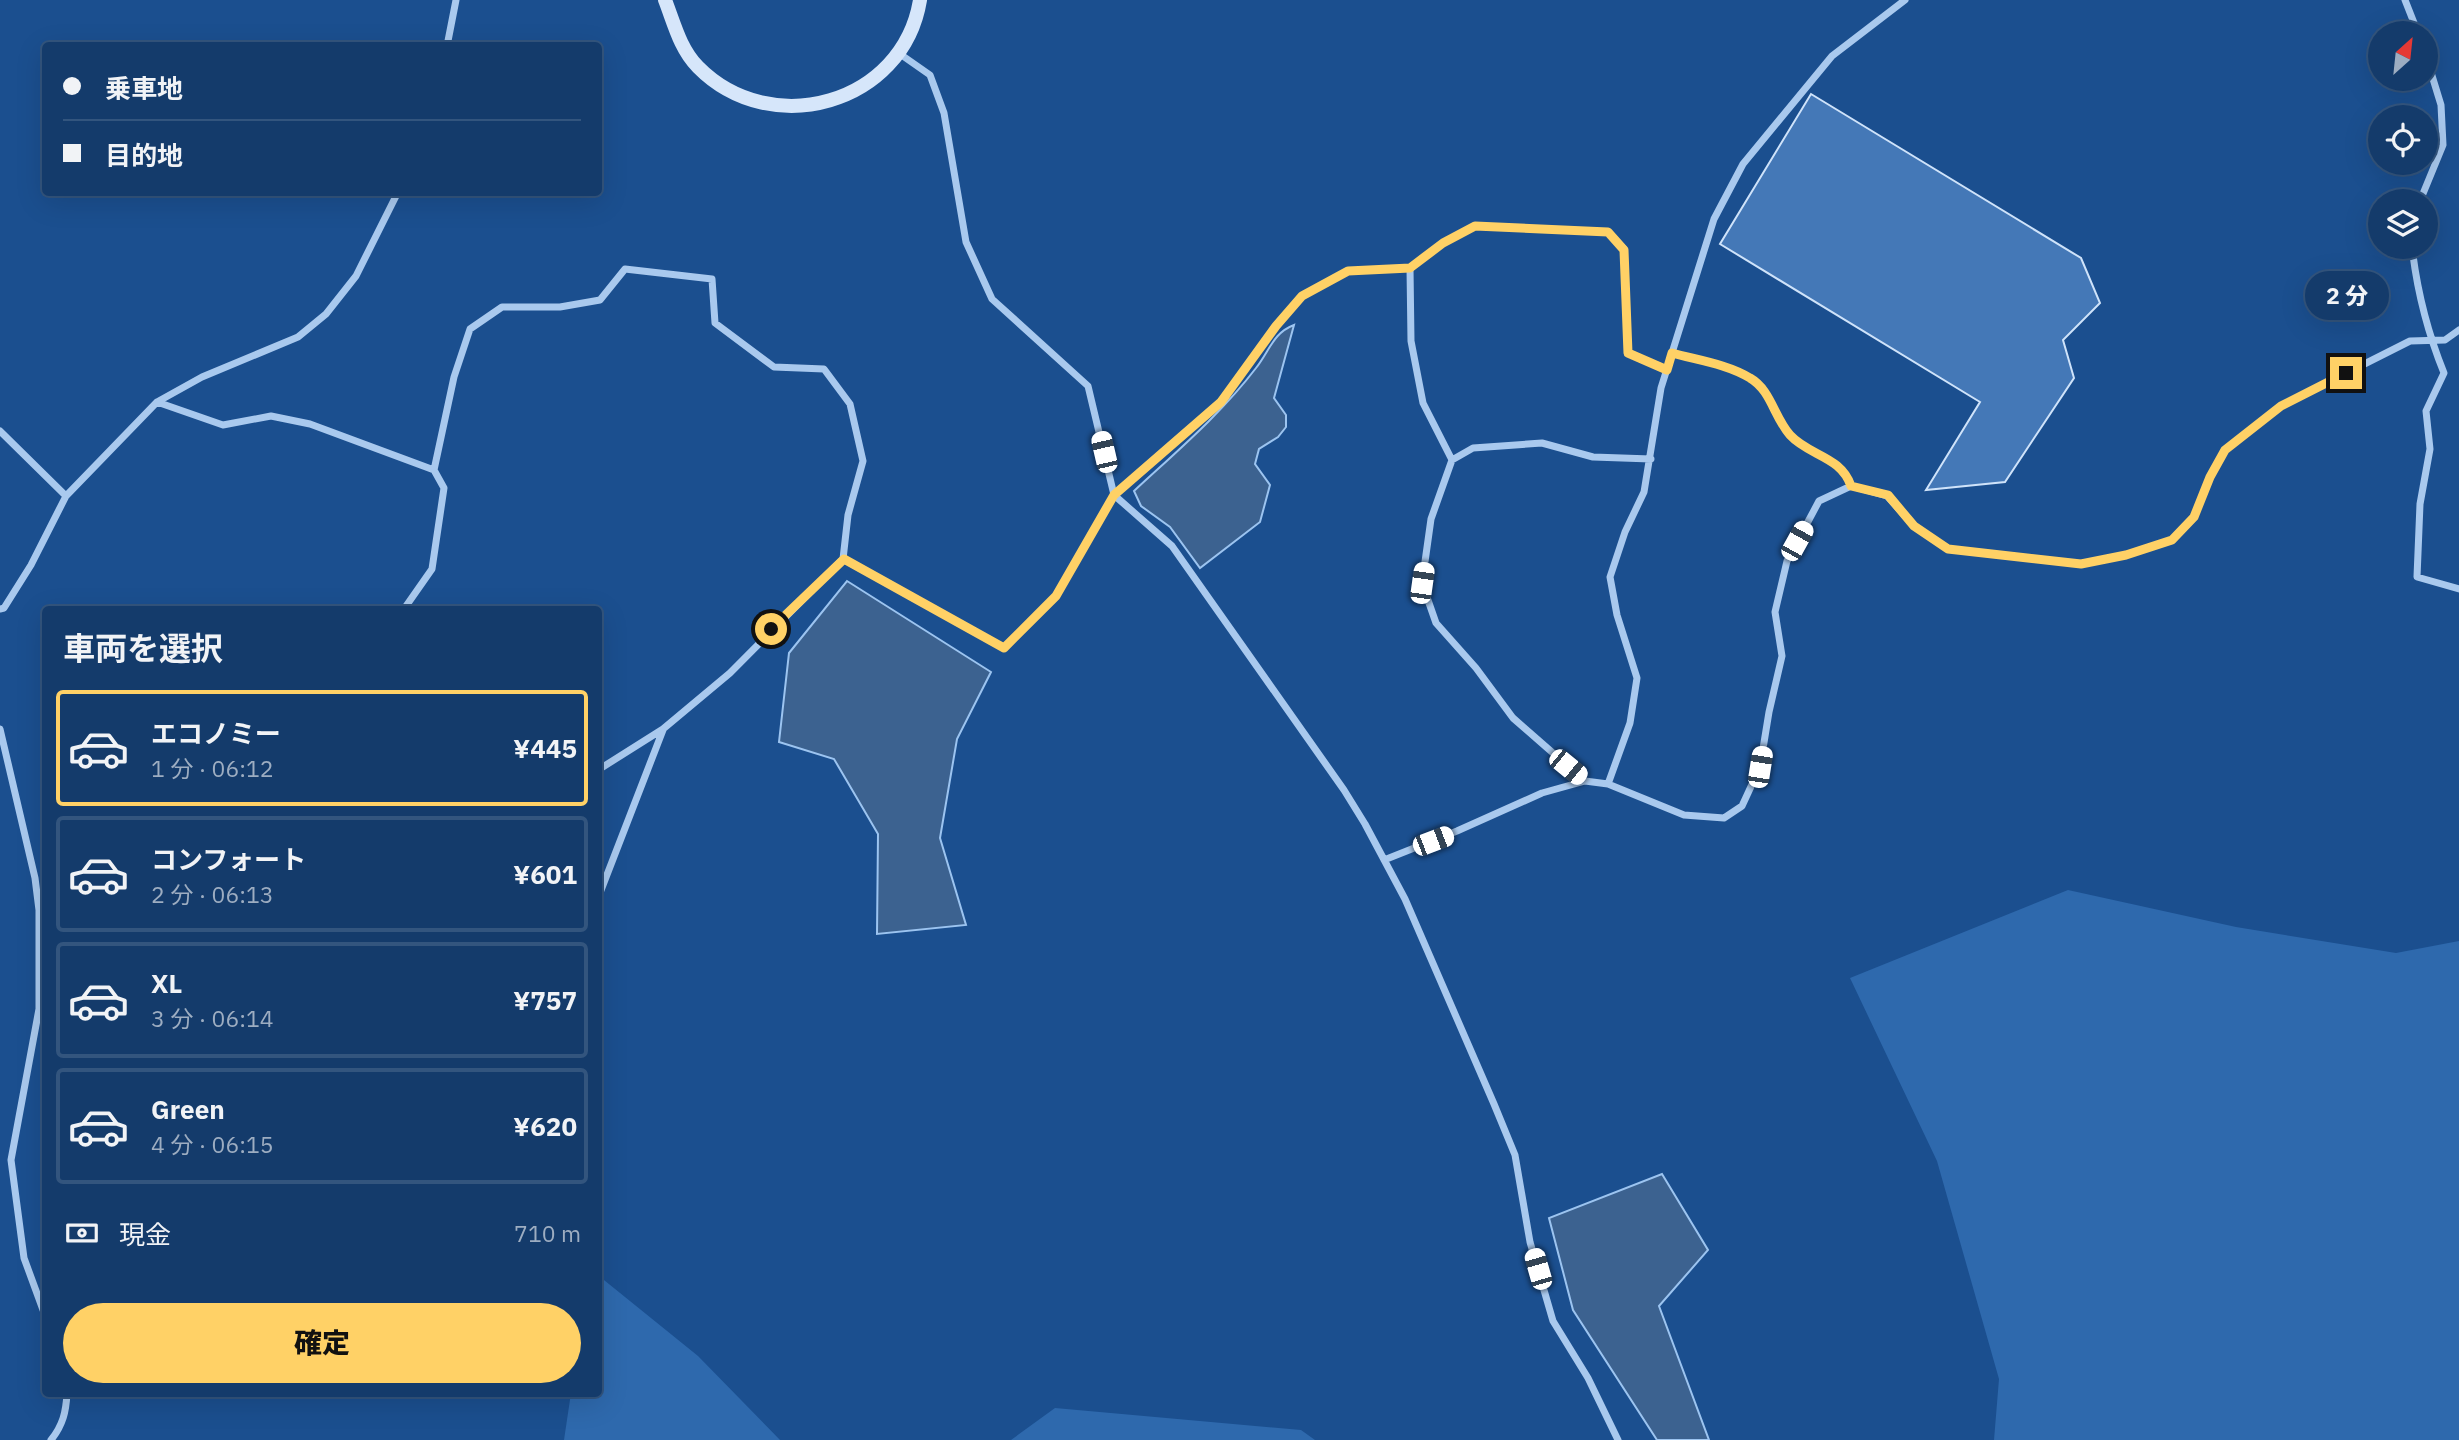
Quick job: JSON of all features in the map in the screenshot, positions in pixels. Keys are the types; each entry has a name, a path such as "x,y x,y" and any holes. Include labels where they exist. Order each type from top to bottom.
{"main road":[{"path":"665,0 680,41 698,67 730,92 761,102 792,106 823,102 852,94 873,80 900,54 910,35 920,0"}],"street":[{"path":"448,42 456,0"},
{"path":"1608,784 1630,723 1637,678 1617,615 1610,577 1625,532 1644,492 1667,370 1714,219 1743,164 1832,56 1905,0"},
{"path":"2405,0 2413,21"},
{"path":"900,54 930,75 944,113 966,242 992,299 1088,386 1114,495 1172,546 1344,790 1366,824 1405,899 1515,1155 1530,1242 1553,1321 1588,1378 1618,1440"},
{"path":"2425,189 2443,145 2441,105 2437,91"},
{"path":"0,609 5,608 31,565 66,496 157,402 202,377 298,337 326,314 356,276 396,196"},
{"path":"844,559 1004,648 1056,596 1114,495 1221,402 1276,326 1302,296 1348,271 1410,268 1443,243 1475,226 1608,232 1624,250 1628,353 1667,370"},
{"path":"2414,259 2417,287 2431,340 2444,373 2426,411 2430,449 2420,505 2417,577 2459,589"},
{"path":"1410,268 1411,341 1423,403 1452,460"},
{"path":"434,470 454,377 470,329 502,307 559,307 600,300 625,269 712,279 715,323 774,367 824,369 850,404 863,461 848,515 844,559 730,673 663,729 602,767"},
{"path":"1384,860 1542,793 1585,781 1608,784 1684,815 1724,818 1742,806 1760,767 1782,656 1775,612 1787,561 1819,501 1851,486 1888,495 1914,526 1948,549 2081,564 2126,555 2172,540 2194,517 2210,477 2225,450 2281,406 2410,341 2445,340 2459,330"},
{"path":"1672,353 1722,366 1751,378 1766,391 1791,437 1846,472 1851,486"},
{"path":"157,402 223,425 271,416 310,424 434,470 444,488 432,569 406,606"},
{"path":"0,431 66,496"},
{"path":"1585,781 1513,718 1476,667 1436,623 1422,583 1431,519 1452,460 1474,448 1542,443 1592,457 1651,460"},
{"path":"0,729 35,878 39,910 39,1009 11,1160 24,1258 42,1307"},
{"path":"602,888 663,729"},
{"path":"39,910 42,904"},
{"path":"51,1440 61,1428 66,1414 67,1397"}],"shaded area":[{"path":"1294,325 1274,398 1286,415 1286,427 1278,437 1259,449 1255,464 1270,485 1260,522 1200,568 1170,527 1141,506 1134,491 1213,417 1256,368 1276,337"},
{"path":"847,581 991,672 957,739 940,838 966,925 877,934 878,834 834,759 779,742 789,653"},
{"path":"2068,890 2236,927 2396,953 2459,941 2459,1440 1994,1440 1999,1379 1937,1161 1850,978"},
{"path":"1662,1174 1708,1250 1659,1306 1709,1440 1657,1440 1573,1310 1549,1218"},
{"path":"602,1278 698,1356 780,1440 564,1440 570,1397 602,1397"},
{"path":"1055,1408 1301,1430 1315,1440 1011,1440"}],"building":[{"path":"1811,94 2081,258 2100,303 2063,340 2074,378 2005,482 1926,490 1980,402 1720,244"}],"route":[{"path":"771,629 844,559 1004,648 1056,596 1114,495 1221,402 1276,326 1302,296 1348,271 1410,268 1443,243 1475,226 1608,232 1624,250 1628,353 1667,370 1672,353 1722,366 1751,378 1766,391 1791,437 1846,472 1851,486 1888,495 1914,526 1948,549 2081,564 2126,555 2172,540 2194,517 2210,477 2225,450 2281,406 2346,373"}]}
